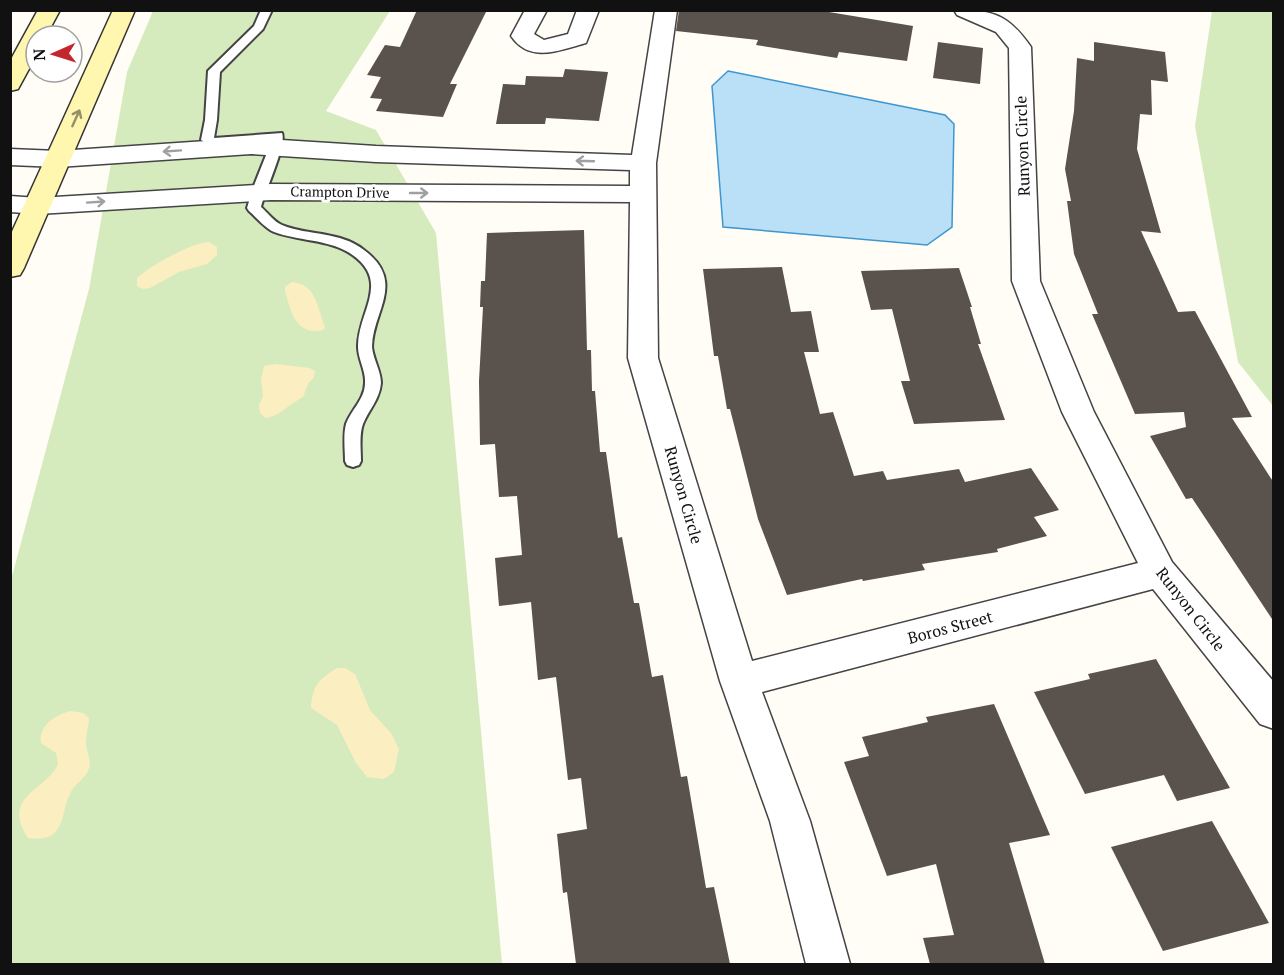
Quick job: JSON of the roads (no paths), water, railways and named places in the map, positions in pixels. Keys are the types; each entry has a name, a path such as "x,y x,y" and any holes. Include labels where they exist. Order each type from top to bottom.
{"main road":[{"path":"10,84 50,10"},
{"path":"10,268 124,10"}],"street":[{"path":"536,10 522,36 541,48 578,38 588,10"},
{"name":"Runyon Circle","path":"666,10 643,178 643,358 739,681 790,821 828,964"},
{"name":"Runyon Circle","path":"965,10 1004,27 1020,47 1026,281 1078,412 1160,572 1274,711"},
{"path":"10,157 58,159 251,146 376,154 643,178"},
{"path":"264,192 284,148"},
{"name":"Crampton Drive","path":"10,204 38,206 264,192 643,178"},
{"name":"Boros Street","path":"739,681 1160,572"}],"lane":[{"path":"267,10 259,27 214,71 211,120 207,140 212,142 273,135 280,138 284,148"},
{"path":"264,192 254,208 276,228 341,242 361,254 373,269 379,286 377,304 369,323 365,346 370,361 373,384 366,406 354,425 353,461"}],"water":[{"path":"728,71 945,115 954,124 952,227 927,245 723,227 712,86"}]}
